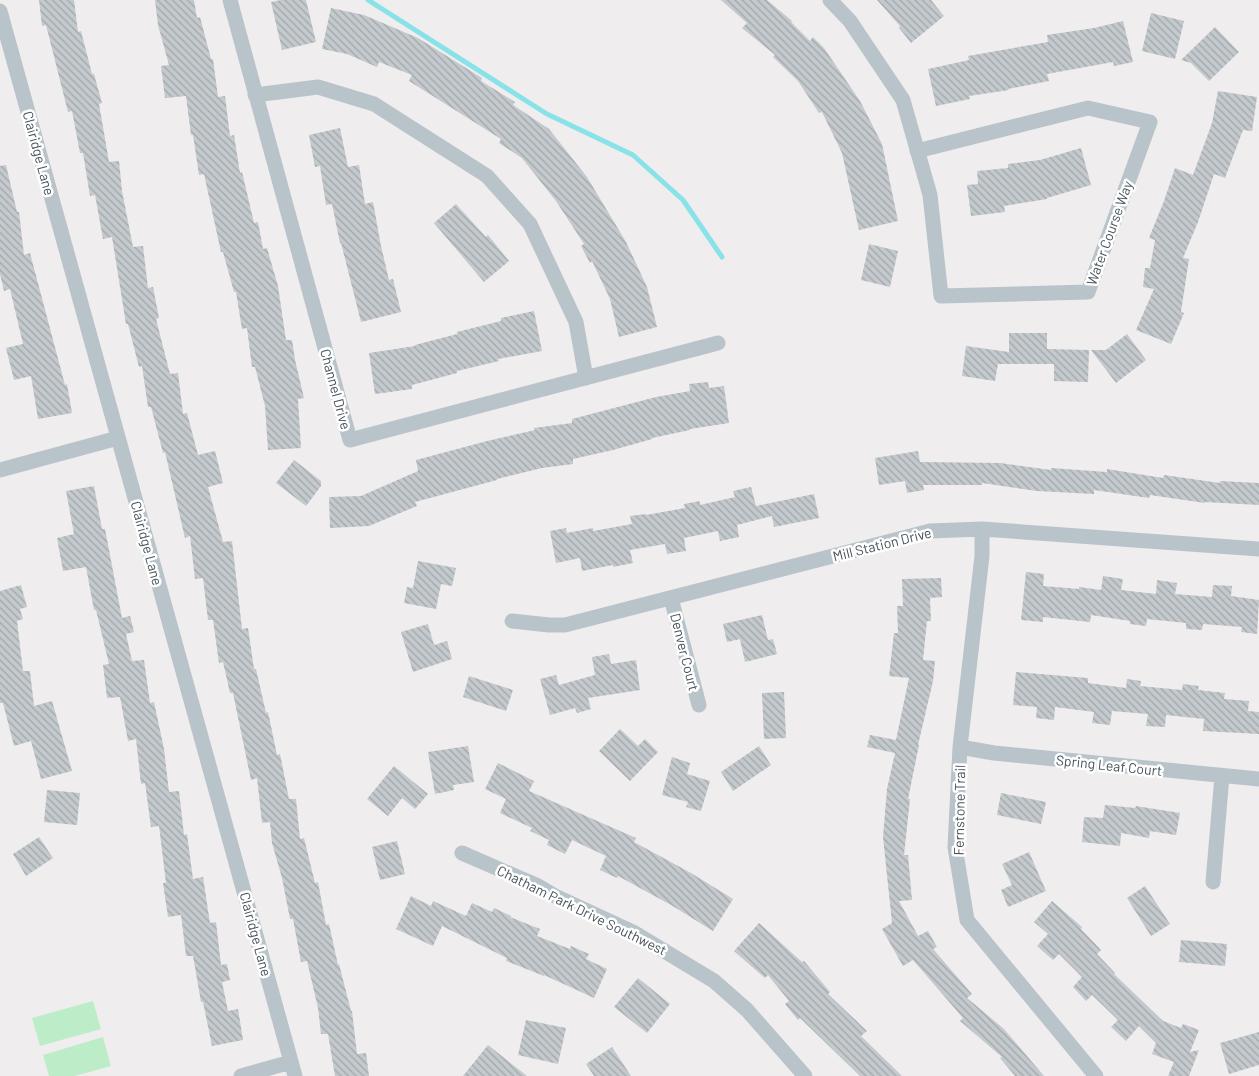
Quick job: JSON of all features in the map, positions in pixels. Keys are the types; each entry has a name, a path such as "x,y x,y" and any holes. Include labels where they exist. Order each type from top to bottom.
{"street":[{"name":"Channel Drive","path":"230,0 350,440 718,343"},
{"name":"Water Course Way","path":"830,0 850,21 903,100 917,151 930,195 941,296 1088,292 1150,122 1088,108 917,151"},
{"name":"Clairidge Lane","path":"0,10 293,1069"},
{"path":"256,95 318,87 374,104 487,176 530,224 576,322 586,378"},
{"path":"0,470 118,438"},
{"name":"Mill Station Drive","path":"512,621 565,625 930,531 982,529 1259,549"},
{"name":"Fernstone Trail","path":"982,529 982,556 960,747 955,847 967,920 1096,1076"},
{"name":"Denver Court","path":"672,598 698,705"},
{"name":"Spring Leaf Court","path":"960,747 994,753 1259,779"},
{"path":"1213,882 1222,776"},
{"name":"Chatham Park Drive Southwest","path":"462,853 538,886 555,896 633,932 714,981 747,1010 805,1076"},
{"path":"241,1076 293,1069"}],"green space":[{"path":"93,1001 101,1029 40,1046 32,1018"},
{"path":"103,1037 111,1066 75,1076 49,1076 43,1055"}],"building":[{"path":"39,0 74,0 78,32 81,31 102,103 99,104 109,162 119,161 122,191 133,247 143,246 148,288 153,287 159,318 156,319 170,374 178,373 183,414 187,413 198,455 215,451 223,483 208,487 223,542 232,541 242,629 248,628 254,669 256,669 266,713 268,712 277,755 280,754 289,799 296,799 300,839 304,838 315,883 318,882 326,925 329,924 338,965 352,1011 357,1054 366,1053 369,1076 335,1076 328,1034 321,1034 318,1008 307,961 301,962 293,919 290,919 282,878 272,843 270,822 262,823 257,778 251,780 233,693 230,693 223,662 219,663 213,620 208,620 203,578 195,579 190,536 185,538 165,452 163,453 151,407 148,407 142,366 139,367 128,324 126,324 112,237 103,239 95,195 90,196 83,153 80,153 72,111 68,112 46,25 42,26"},
{"path":"155,0 194,0 197,18 200,17 211,59 213,59 218,97 225,96 230,136 234,135 240,173 242,172 254,223 258,222 263,249 267,248 278,286 286,340 292,340 304,398 298,399 301,448 268,450 265,406 255,367 252,367 247,328 242,329 236,292 234,292 223,252 221,252 204,174 199,175 186,96 165,98 161,66 169,65 158,25"},
{"path":"306,0 316,42 282,50 271,2"},
{"path":"721,0 767,0 792,21 810,41 813,37 824,48 860,101 882,144 898,221 859,230 842,153 822,112 819,113 798,81 773,57 775,55 742,28 747,23"},
{"path":"877,0 931,0 944,16 911,43 899,28 900,26"},
{"path":"331,8 364,15 418,38 482,78 481,81 515,102 513,105 549,129 587,177 626,242 647,287 657,327 619,337 610,299 592,261 590,263 581,246 584,244 556,201 522,158 499,143 501,139 409,81 412,75 379,62 377,67 347,54 322,49"},
{"path":"1151,13 1184,21 1175,59 1142,51"},
{"path":"1123,21 1133,62 1114,66 1113,62 1047,74 1049,81 969,96 970,99 936,106 928,69 969,60 968,56 1048,42 1047,35 1094,28"},
{"path":"1215,27 1239,52 1209,81 1191,63 1181,60"},
{"path":"1218,91 1257,97 1252,131 1243,130 1225,178 1214,174 1198,222 1183,258 1189,259 1181,312 1184,313 1171,344 1136,330 1154,289 1143,287 1145,268 1150,268 1155,240 1149,238 1175,168 1193,175 1212,123"},
{"path":"340,128 348,167 359,165 365,204 373,202 389,280 393,279 401,312 361,322 340,243 332,204 326,205 320,166 315,167 309,135"},
{"path":"1081,148 1091,185 1047,199 1004,206 1005,212 971,216 967,185 978,184 977,171 1008,168 1008,164 1040,160"},
{"path":"6,165 17,212 19,212 24,255 30,253 65,385 67,384 72,413 38,419 31,376 14,380 6,348 23,344 10,289 4,291 0,274 0,166"},
{"path":"456,204 486,237 488,235 509,261 484,282 434,223"},
{"path":"869,244 898,251 890,287 861,280"},
{"path":"534,311 542,351 498,359 499,361 457,371 457,373 412,385 412,389 375,394 369,353 415,346 457,334 457,332 501,321 501,318"},
{"path":"1009,333 1047,333 1047,349 1089,350 1088,382 1054,381 1054,364 998,364 995,381 962,376 966,346 1009,352"},
{"path":"1127,334 1146,360 1116,383 1091,350 1106,350"},
{"path":"708,382 709,388 724,386 729,423 690,429 652,438 613,450 573,459 573,464 542,468 415,502 417,506 369,526 330,528 329,497 361,496 418,471 416,460 535,430 534,428 572,423 572,419 656,397 690,391 689,384"},
{"path":"918,451 920,462 1000,463 1051,470 1051,468 1107,472 1107,469 1163,478 1164,475 1220,483 1220,481 1259,483 1259,505 1205,503 1150,495 1149,498 1094,490 1094,494 1037,491 982,483 982,485 923,485 924,490 907,493 905,481 879,485 875,458"},
{"path":"294,460 321,481 321,486 306,506 276,483"},
{"path":"94,486 102,529 105,529 122,618 130,616 134,632 126,634 132,661 144,660 150,703 154,702 164,749 169,792 179,791 184,835 187,834 193,879 203,877 210,923 216,922 221,965 227,964 230,980 222,982 228,1011 238,1009 243,1040 212,1046 203,1002 201,1002 193,956 186,956 181,915 168,917 163,883 166,883 159,826 151,827 145,783 141,784 136,739 128,741 120,697 107,698 103,665 109,664 96,610 94,610 86,567 63,571 57,538 74,534 66,491"},
{"path":"751,487 756,506 814,494 819,518 774,527 772,516 737,525 739,537 720,541 718,531 684,538 686,551 667,554 665,544 630,550 633,563 613,567 613,565 582,571 580,558 556,563 550,531 566,528 567,533 593,528 593,531 632,524 630,516 685,508 684,504 700,501 700,505 735,497 733,491"},
{"path":"418,561 456,568 452,586 441,584 436,609 404,603 407,587 413,588"},
{"path":"1026,572 1044,574 1043,586 1079,589 1079,587 1101,590 1103,576 1123,579 1121,590 1156,594 1157,580 1177,583 1175,594 1212,597 1213,585 1232,586 1231,596 1259,600 1257,634 1241,632 1242,627 1203,624 1202,630 1186,629 1186,623 1147,619 1146,626 1130,624 1130,621 1091,615 1090,622 1043,617 1043,622 1021,620"},
{"path":"941,578 942,597 930,598 931,621 927,621 923,660 935,661 933,681 908,799 910,799 904,855 908,855 912,900 899,901 918,936 928,931 937,947 933,949 972,994 967,998 1004,1029 1044,1076 1015,1076 1000,1058 1002,1057 960,1021 963,1018 913,960 903,966 882,929 892,923 883,837 887,789 895,753 867,747 870,735 896,740 909,678 889,676 894,633 898,633 897,606 903,606 902,579"},
{"path":"21,585 27,607 20,609 23,619 17,621 23,671 30,671 34,706 52,701 72,771 41,779 31,741 14,746 3,703 0,703 0,591"},
{"path":"762,615 768,640 773,639 777,654 745,662 740,639 727,642 723,624"},
{"path":"428,624 434,645 447,641 452,659 413,672 401,632"},
{"path":"609,654 611,664 636,660 640,690 588,698 591,709 577,713 575,708 550,715 540,679 556,675 559,685 595,675 592,657"},
{"path":"1016,672 1088,678 1088,683 1126,688 1127,679 1141,681 1140,686 1182,690 1183,684 1199,686 1198,690 1225,693 1224,699 1249,701 1248,711 1259,712 1259,734 1203,731 1204,719 1166,715 1165,727 1146,726 1148,714 1112,711 1110,725 1092,723 1094,712 1055,707 1054,720 1036,718 1037,707 1013,705"},
{"path":"469,676 513,690 506,711 463,697"},
{"path":"784,692 786,738 764,739 762,693"},
{"path":"620,729 638,746 645,739 658,752 630,781 599,751"},
{"path":"468,746 474,782 453,785 454,790 435,794 428,752"},
{"path":"759,746 771,765 733,791 721,772"},
{"path":"672,757 690,763 687,774 710,781 701,811 686,807 688,802 662,795"},
{"path":"498,763 534,781 529,791 636,838 634,842 691,873 733,899 713,931 618,876 617,878 600,870 606,856 572,840 565,854 547,845 549,840 530,831 532,828 500,813 506,799 485,789"},
{"path":"394,766 428,794 415,809 402,798 388,816 367,799"},
{"path":"47,790 80,793 77,825 44,822"},
{"path":"1001,793 1046,802 1041,824 997,815"},
{"path":"1105,805 1135,808 1136,806 1180,813 1176,835 1150,831 1149,838 1121,833 1120,846 1082,842 1084,817 1103,818"},
{"path":"39,837 53,858 26,876 13,854"},
{"path":"397,841 405,874 380,880 372,847"},
{"path":"1029,852 1046,891 1008,907 1001,890 1012,885 1002,864"},
{"path":"1145,886 1170,924 1151,936 1127,898"},
{"path":"411,896 431,906 433,901 466,916 472,903 492,912 494,908 510,917 540,929 537,936 570,949 571,946 589,954 586,959 607,969 594,998 544,975 506,961 507,958 442,926 433,946 396,929"},
{"path":"1052,901 1082,927 1081,929 1101,950 1097,954 1114,974 1163,1021 1181,1028 1183,1024 1199,1030 1190,1052 1199,1050 1189,1076 1168,1076 1174,1062 1152,1054 1156,1043 1139,1026 1126,1041 1111,1027 1118,1020 1092,995 1086,1001 1073,987 1082,977 1059,954 1053,960 1037,946 1048,934 1034,922"},
{"path":"759,923 802,962 804,961 830,992 828,994 867,1031 861,1036 902,1076 860,1076 800,1018 798,1020 785,1004 789,1001 768,975 765,978 734,951"},
{"path":"1181,940 1227,944 1225,966 1179,962"},
{"path":"638,978 670,1004 647,1033 614,1007"},
{"path":"526,1020 566,1028 558,1064 518,1055"},
{"path":"1259,1032 1259,1065 1229,1074 1220,1043"},
{"path":"488,1045 527,1076 463,1076"},
{"path":"612,1047 631,1076 594,1076 586,1064"}],"waterway":[{"path":"368,0 547,114 633,155 683,200 722,257"}]}
